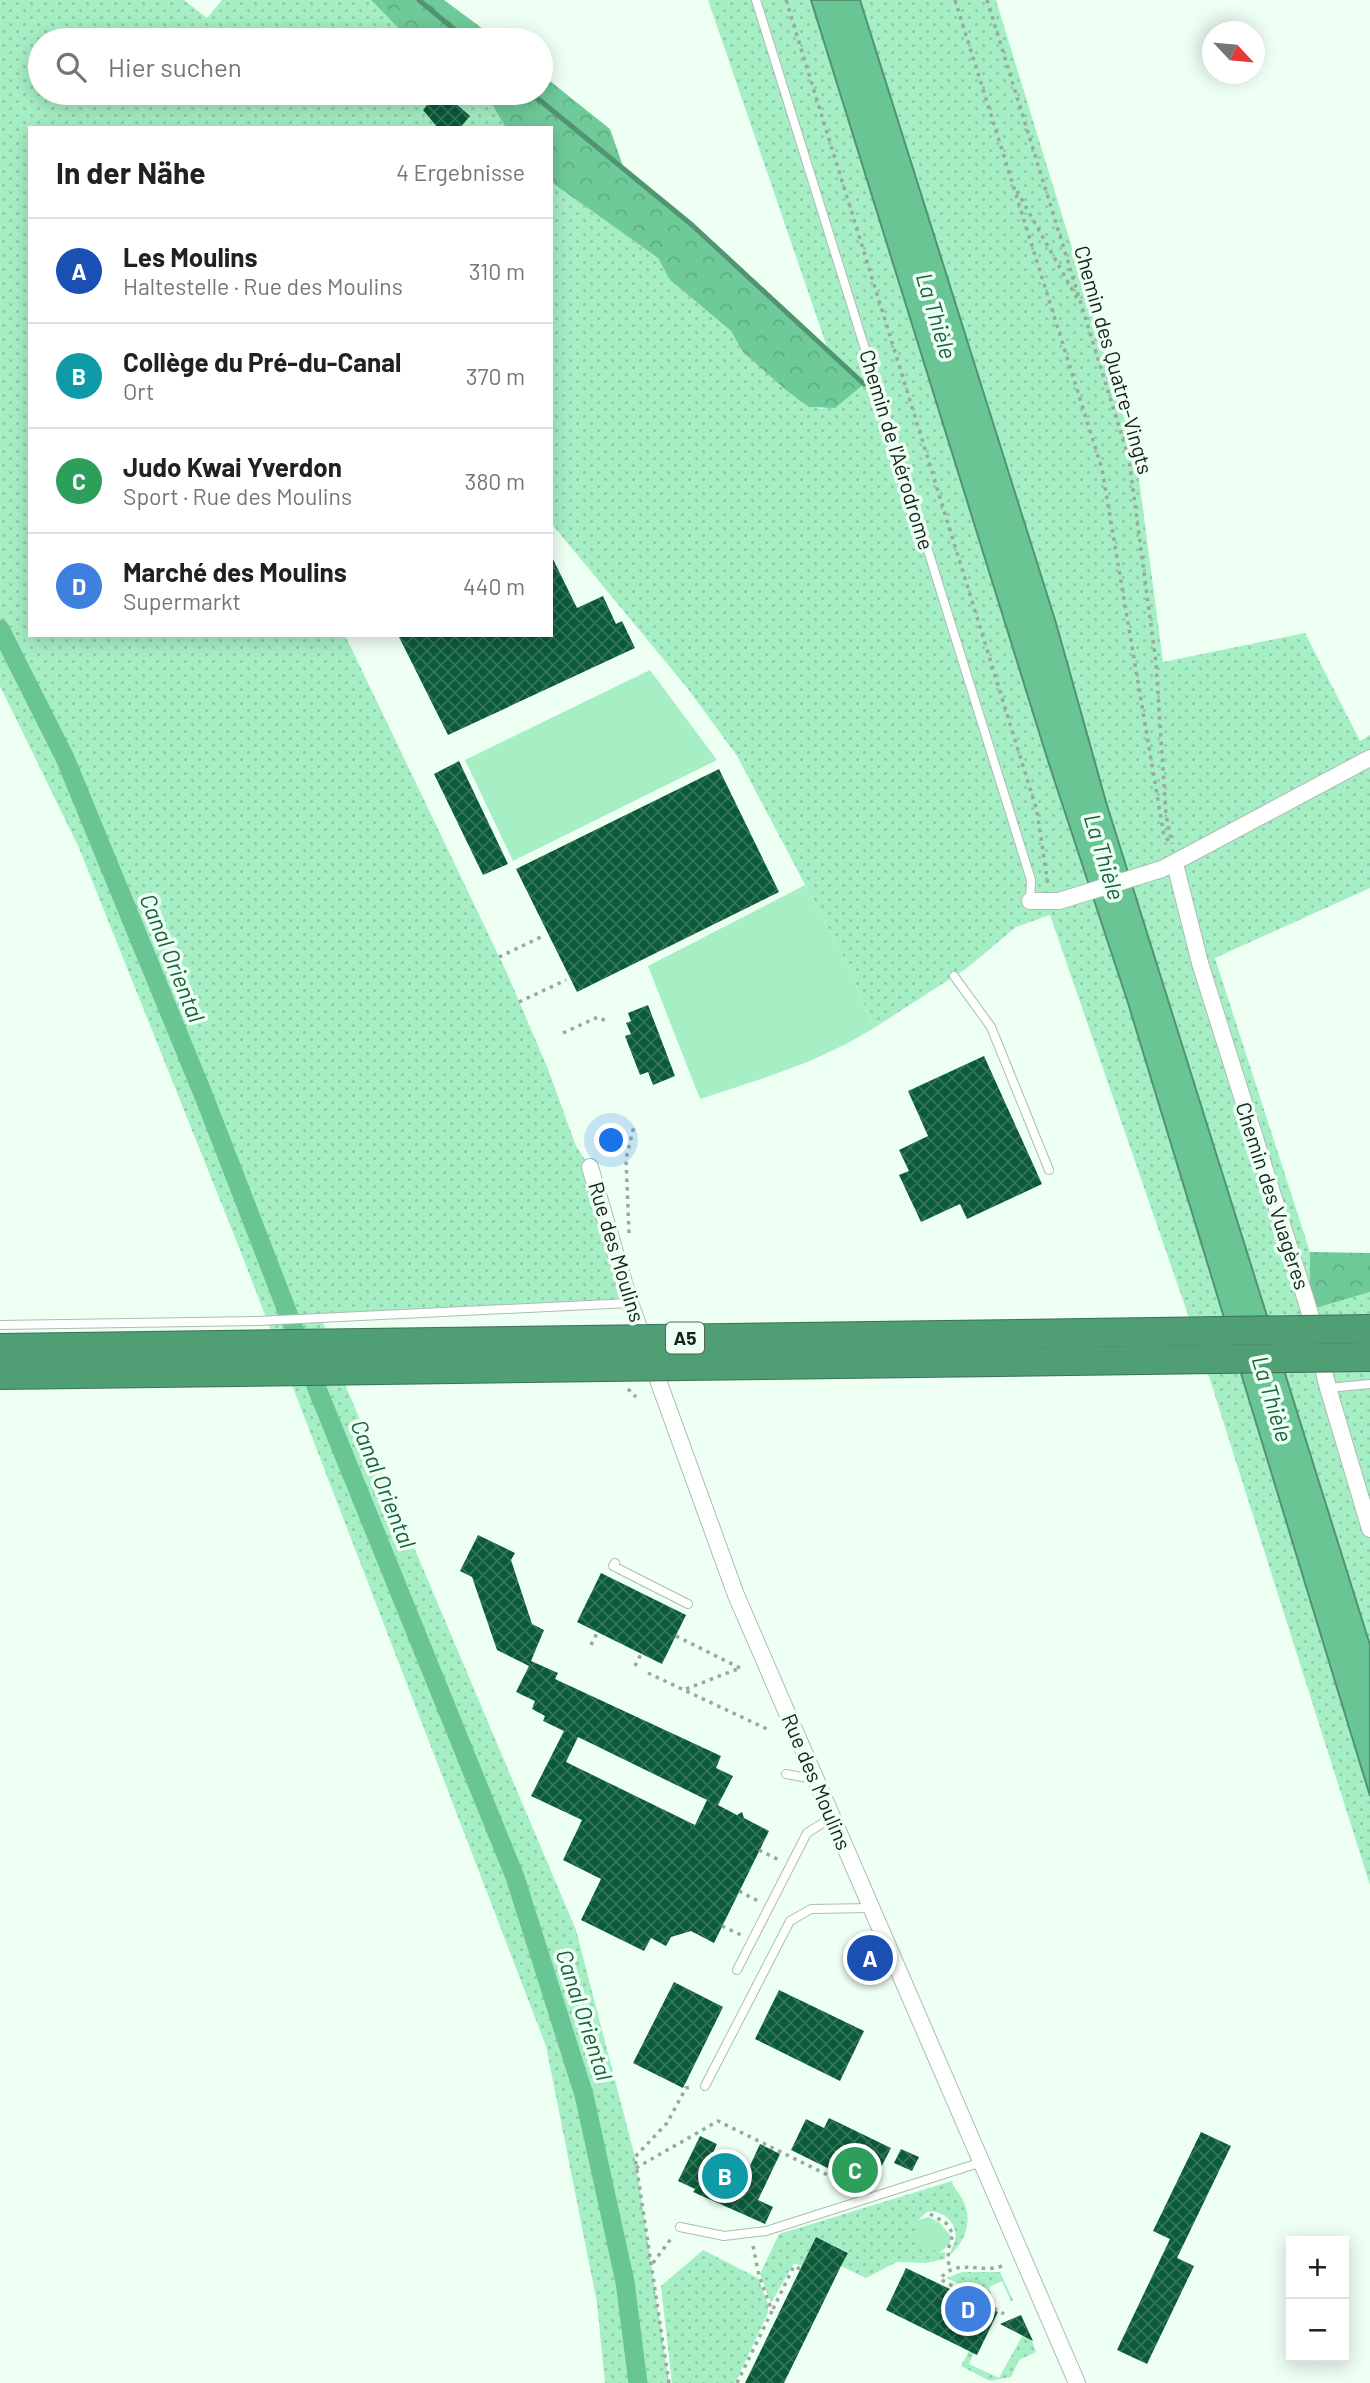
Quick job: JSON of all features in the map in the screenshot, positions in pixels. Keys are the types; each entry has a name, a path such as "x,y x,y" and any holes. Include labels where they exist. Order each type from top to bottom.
{"highway":[{"name":"A5","path":"0,1348 1370,1329"},
{"name":"A5","path":"0,1375 1370,1357"}],"street":[{"path":"1030,901 1054,901 1169,866 1370,758"},
{"name":"Chemin des Vuagères","path":"1169,866 1309,1310 1328,1388 1370,1529"},
{"name":"Rue des Moulins","path":"590,1167 630,1303 736,1595 1077,2383"}],"lane":[{"name":"Chemin de l'Aérodrome","path":"756,0 1031,880 1030,901"},
{"path":"954,976 991,1027 1049,1170"},
{"path":"0,1325 258,1321 630,1303"},
{"path":"1328,1388 1370,1384"},
{"path":"615,1563 613,1566 688,1604"},
{"path":"786,1774 814,1779"},
{"path":"737,1970 807,1833 831,1818"},
{"path":"705,2085 790,1921 811,1909 871,1908"},
{"path":"680,2227 707,2234 751,2234 982,2162"}],"path":[{"path":"786,0 1037,811 1054,901"},
{"path":"956,0 1102,469 1164,836 1172,845"},
{"name":"Chemin des Quatre-Vingts","path":"987,0 1129,459 1156,663 1166,816 1172,845 1169,866"},
{"path":"1013,183 1083,308"},
{"path":"499,957 545,936"},
{"path":"519,1002 566,980"},
{"path":"563,1032 598,1017 608,1022"},
{"path":"629,1236 626,1159 634,1126"},
{"path":"592,1645 597,1633"},
{"path":"676,1636 740,1668 687,1689"},
{"path":"635,1666 641,1654"},
{"path":"648,1672 766,1729"},
{"path":"760,1850 775,1858"},
{"path":"739,1892 755,1899"},
{"path":"722,1926 739,1934"},
{"path":"669,2383 635,2157 667,2123 687,2088 705,2085"},
{"path":"636,2168 718,2121 859,2191 866,2199"},
{"path":"929,2214 946,2223 953,2234 948,2250 949,2270"},
{"path":"653,2263 680,2227"},
{"path":"751,2234 759,2276 773,2309"},
{"path":"737,2383 794,2266 800,2269"},
{"path":"1002,2266 993,2269 961,2266 949,2270 940,2279 1004,2314"},
{"path":"773,2309 781,2310"}],"shaded area":[{"path":"0,0 184,0 207,18 222,0 371,0 398,28 28,28 28,105 492,105 505,126 28,126 28,637 346,637 507,973 548,1069 576,1146 590,1167 630,1303 322,1319 347,1389 576,1930 635,2157 669,2383 605,2383 597,2303 546,2046 242,1255 79,848 0,686"},
{"path":"708,0 811,0 1049,764 1128,1003 1370,1796 1370,1885 1206,1367 1050,915 1016,927 967,968 874,1028 848,966 737,756 688,689 553,525 553,183 658,258 670,280 731,331 742,351 809,406 822,409 864,384 827,347"},
{"path":"860,0 996,0 1136,456 1163,662 1305,633 1360,741 1370,735 1370,888 1215,958 1310,1252 1309,1309 1370,1292 1370,1645 1106,802 1056,623"},
{"path":"650,670 717,760 513,861 465,760"},
{"path":"805,885 848,966 874,1028 811,1060 700,1099 648,966"},
{"path":"952,2181 963,2200 967,2215 964,2237 955,2250 949,2256 956,2234 952,2223 944,2215 927,2212 918,2220 940,2253 945,2252 945,2259 926,2263 897,2262 866,2278 841,2266 848,2252 816,2237 802,2266 794,2263 771,2303 760,2274 779,2234"},
{"path":"929,2217 940,2223 951,2236 950,2243 940,2253 929,2248 915,2231 918,2220"},
{"path":"703,2250 758,2278 768,2304 768,2313 735,2383 672,2383 661,2286"},
{"path":"962,2272 1000,2272 1013,2300 1011,2301 1002,2281 989,2287 993,2301 947,2278"},
{"path":"1027,2327 1036,2352 1019,2360 1011,2377 990,2381 961,2366 969,2351 974,2353 969,2364 999,2378"}],"green space":[{"path":"371,0 444,0 482,28 398,28"},
{"path":"553,84 610,129 624,169 692,225 864,384 835,408 809,407 742,351 731,331 670,280 658,258 553,183 553,126 505,126 492,105 553,105"},
{"path":"1310,1252 1370,1253 1370,1292 1309,1310"}],"water":[{"name":"La Thièle","path":"811,0 860,0 1056,623 1106,802 1370,1645 1370,1796 1128,1003 1049,764"}],"building":[{"path":"427,105 457,105 470,116 462,126 436,126 423,110"},
{"path":"553,559 577,608 603,596 616,624 622,621 635,648 448,735 399,637 553,637"},
{"path":"459,761 508,864 483,875 434,774"},
{"path":"719,769 779,892 577,992 516,869"},
{"path":"648,1005 675,1076 653,1085 648,1072 640,1075 625,1036 631,1034 626,1023 631,1021 628,1013"},
{"path":"984,1056 1042,1184 967,1219 960,1204 921,1222 899,1175 909,1171 899,1150 928,1136 908,1091"},
{"path":"478,1535 515,1553 511,1560 532,1624 544,1630 531,1661 558,1673 555,1679 721,1756 716,1768 733,1776 718,1805 712,1802 737,1815 742,1812 744,1818 769,1831 714,1943 691,1931 671,1937 666,1946 651,1938 644,1951 581,1920 601,1879 563,1860 582,1820 531,1796 564,1731 543,1721 545,1716 532,1709 535,1701 516,1692 529,1666 497,1650 472,1577 460,1571","holes":["578,1737 707,1800 695,1825 566,1762"]},
{"path":"601,1573 686,1615 662,1664 577,1622"},
{"path":"674,1982 723,2007 683,2088 633,2063"},
{"path":"779,1990 864,2031 840,2081 755,2039"},
{"path":"829,2118 891,2148 870,2189 791,2150 806,2119 824,2128"},
{"path":"1201,2132 1231,2146 1177,2258 1194,2266 1147,2364 1117,2350 1170,2239 1153,2231"},
{"path":"700,2136 717,2144 712,2155 747,2172 760,2144 780,2154 758,2200 773,2207 765,2224 693,2192 695,2189 678,2181"},
{"path":"901,2149 919,2157 912,2171 894,2163"},
{"path":"816,2237 848,2253 784,2383 745,2383"},
{"path":"906,2268 998,2312 977,2355 886,2310"},
{"path":"1021,2315 1033,2341 1000,2324"}],"waterway":[{"path":"419,0 453,28"},
{"path":"546,105 692,225 864,384"},
{"name":"Canal Oriental","path":"0,629 65,758 205,1099 318,1391 515,1877 584,2095 625,2282 638,2383"}],"place":[{"name":"Les Moulins","path":"870,1958"},
{"name":"Judo Kwai Yverdon","path":"855,2170"},
{"name":"Collège du Pré-du-Canal","path":"725,2176"},
{"name":"Marché des Moulins","path":"968,2309"}]}
